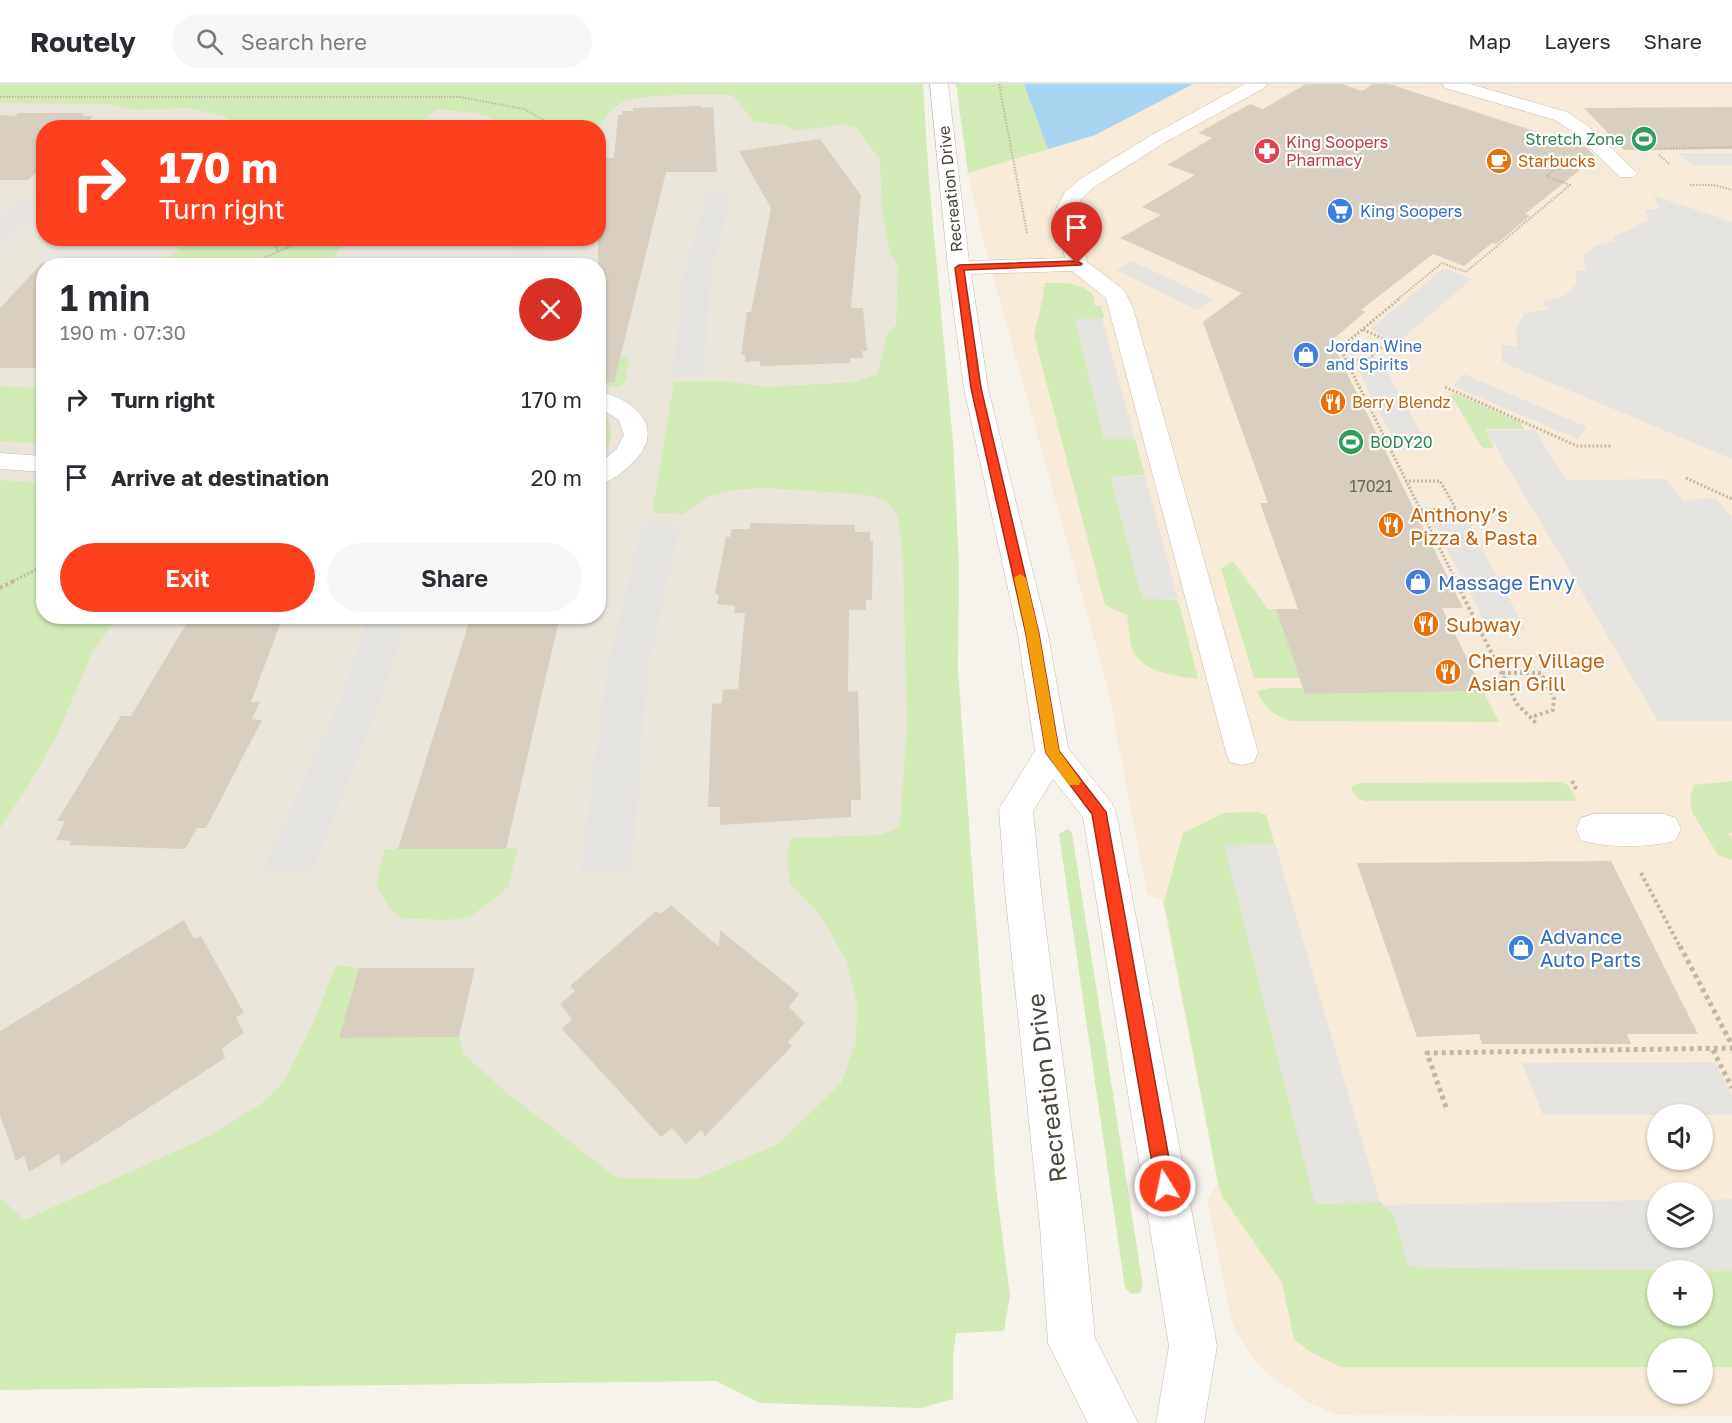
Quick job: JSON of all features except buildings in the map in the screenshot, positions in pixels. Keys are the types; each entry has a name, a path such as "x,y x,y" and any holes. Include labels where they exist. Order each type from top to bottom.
{"street":[{"name":"Recreation Drive","path":"939,84 959,268 976,388 1033,634 1052,753 1099,812 1192,1346 1180,1423"},
{"path":"1242,752 1122,308 1116,295 1077,264 1066,208 1072,196 1087,183 1158,139 1258,84"},
{"path":"1451,84 1561,116 1582,130 1627,173"},
{"path":"959,268 1077,264"},
{"path":"606,401 616,404 628,413 636,425 636,439 630,453 606,472"},
{"path":"0,461 36,463"},
{"name":"Recreation Drive","path":"1052,753 1016,810 1023,891 1062,1226 1072,1343 1114,1423"},
{"path":"1606,829 1664,829"}],"path":[{"path":"999,84 1029,240"},
{"path":"0,97 460,97 512,106 545,120"},
{"path":"1643,149 1732,147"},
{"path":"1536,723 1517,704 1340,348 1442,263 1466,272 1570,185 1546,176 1571,157"},
{"path":"1690,185 1714,185 1732,190"},
{"path":"276,246 278,251"},
{"path":"263,258 291,246"},
{"path":"1345,360 1368,360 1388,341 1362,329"},
{"path":"1373,355 1380,358"},
{"path":"1445,387 1577,446 1612,446"},
{"path":"1686,478 1732,499"},
{"path":"1405,481 1440,481 1456,509 1419,510"},
{"path":"0,588 36,571"},
{"path":"1502,673 1541,673 1554,699 1553,710 1531,717"},
{"path":"1446,1107 1427,1053 1713,1050 1732,1046 1606,829"},
{"path":"1713,1050 1732,1088"}],"shaded area":[{"path":"1193,84 1732,84 1732,1416 1337,1415 1306,1401 1258,1366 1232,1323 1207,1200 1218,1183 1162,900 1147,894 1108,689 982,236 968,173 1095,135"},
{"path":"903,92 971,1162 0,1316 0,94"},
{"path":"1679,153 1732,153 1732,165 1691,165"},
{"path":"707,194 732,194 710,276 705,374 673,375 683,277"},
{"path":"28,196 36,196 36,213 0,246 0,221"},
{"path":"1654,196 1732,222 1732,459 1502,362 1502,345 1518,347 1515,330 1524,314 1549,309 1542,302 1564,296 1577,284 1575,270 1586,271 1583,256 1596,245 1616,241 1612,236 1632,229 1648,219 1645,210 1659,209"},
{"path":"513,246 543,246 539,258 510,258"},
{"path":"1132,261 1213,299 1197,310 1116,270"},
{"path":"1444,268 1472,279 1397,343 1370,329"},
{"path":"1075,319 1102,319 1135,439 1104,439"},
{"path":"1355,364 1383,364 1430,450 1399,450"},
{"path":"1463,374 1587,427 1577,439 1453,386"},
{"path":"1486,430 1535,430 1566,480 1666,479 1683,500 1716,498 1732,518 1732,721 1658,721"},
{"path":"1145,476 1178,599 1142,599 1111,477"},
{"path":"1463,513 1526,630 1489,630 1429,514"},
{"path":"643,522 680,524 647,674 632,870 580,872 607,669"},
{"path":"366,624 407,624 379,704 312,872 262,872 340,700"},
{"path":"1275,844 1380,1202 1315,1204 1224,845"},
{"path":"1715,1062 1732,1096 1732,1115 1713,1115 1713,1104 1647,1104 1647,1115 1543,1115 1522,1063"},
{"path":"1732,1199 1732,1271 1713,1271 1713,1260 1647,1260 1647,1270 1409,1267 1393,1213 1384,1205 1647,1200 1647,1248 1713,1248 1713,1200"}],"green space":[{"path":"0,84 923,84 929,181 953,442 959,565 958,669 971,853 996,1187 1010,1295 1004,1331 956,1333 953,1356 953,1399 921,1408 760,1403 716,1381 0,1390 0,1198 25,1220 211,1135 262,1103 283,1083 313,1023 336,965 359,968 340,1038 459,1037 464,1054 507,1093 617,1178 696,1179 778,1144 841,1083 856,1043 857,1002 846,960 821,916 790,884 787,855 790,838 882,835 900,826 907,728 903,560 898,516 890,504 876,497 859,494 765,488 733,490 707,497 683,514 652,513 674,382 726,381 766,387 855,382 877,374 888,333 896,325 898,266 890,253 882,212 880,159 856,128 842,124 797,131 784,125 754,122 733,96 711,95 633,99 620,103 603,120 496,120 475,113 436,109 424,120 230,120 189,108 134,110 111,104 0,103"},
{"path":"956,84 1193,84 1095,135 968,173"},
{"path":"182,246 342,246 334,258 168,258"},
{"path":"1044,283 1082,287 1093,295 1095,306 1101,306 1104,317 1102,319 1075,320 1104,438 1135,439 1145,475 1111,477 1142,598 1176,600 1179,603 1198,679 1160,672 1143,663 1132,648 1127,615 1105,605 1034,336 1044,292 1043,287 1046,287"},
{"path":"621,356 629,358 626,379 620,387 606,386 606,359 620,360"},
{"path":"0,386 36,388 36,444 0,441"},
{"path":"1455,394 1520,422 1524,429 1485,429 1494,447 1485,449 1451,395"},
{"path":"606,420 611,429 606,448"},
{"path":"0,480 36,483 36,624 112,624 91,655 58,733 30,783 0,828"},
{"path":"1233,561 1268,609 1276,609 1300,678 1254,678 1221,569"},
{"path":"1270,688 1303,688 1305,694 1483,691 1499,722 1291,721 1275,714 1263,702 1257,691"},
{"path":"1732,781 1732,833 1728,833 1732,840 1732,860 1718,855 1692,812 1690,797 1694,785"},
{"path":"1561,782 1569,786 1577,801 1365,801 1359,799 1352,791 1352,786 1359,783"},
{"path":"1258,812 1266,815 1274,843 1271,845 1315,1204 1380,1202 1393,1213 1409,1267 1647,1270 1647,1326 1713,1326 1713,1271 1732,1271 1732,1367 1713,1367 1713,1338 1647,1338 1647,1367 1341,1367 1312,1353 1294,1339 1282,1283 1222,1196 1218,1183 1164,902 1183,833 1224,813"},
{"path":"1068,829 1072,833 1143,1286 1140,1293 1131,1294 1125,1288 1059,834"},
{"path":"518,848 508,887 469,917 446,920 401,918 389,908 376,883 385,849"}],"water":[{"path":"1024,84 1193,84 1095,135 1048,149"}],"slow traffic":[{"path":"1020,578 1033,634 1052,753 1074,781"}],"place":[{"name":"Stretch Zone","path":"1644,139"},
{"name":"King Soopers Pharmacy","path":"1267,151"},
{"name":"Starbucks","path":"1499,161"},
{"name":"King Soopers","path":"1340,211"},
{"name":"Jordan Wine and Spirits","path":"1306,355"},
{"name":"Berry Blendz","path":"1333,402"},
{"name":"BODY20","path":"1351,442"},
{"name":"Anthony’s Pizza & Pasta","path":"1391,525"},
{"name":"Massage Envy","path":"1418,582"},
{"name":"Subway","path":"1426,624"},
{"name":"Cherry Village Asian Grill","path":"1448,672"},
{"name":"Advance Auto Parts","path":"1521,948"}],"route":[{"path":"1077,264 959,268 976,388 1033,634 1052,753 1099,812 1165,1186"}]}
